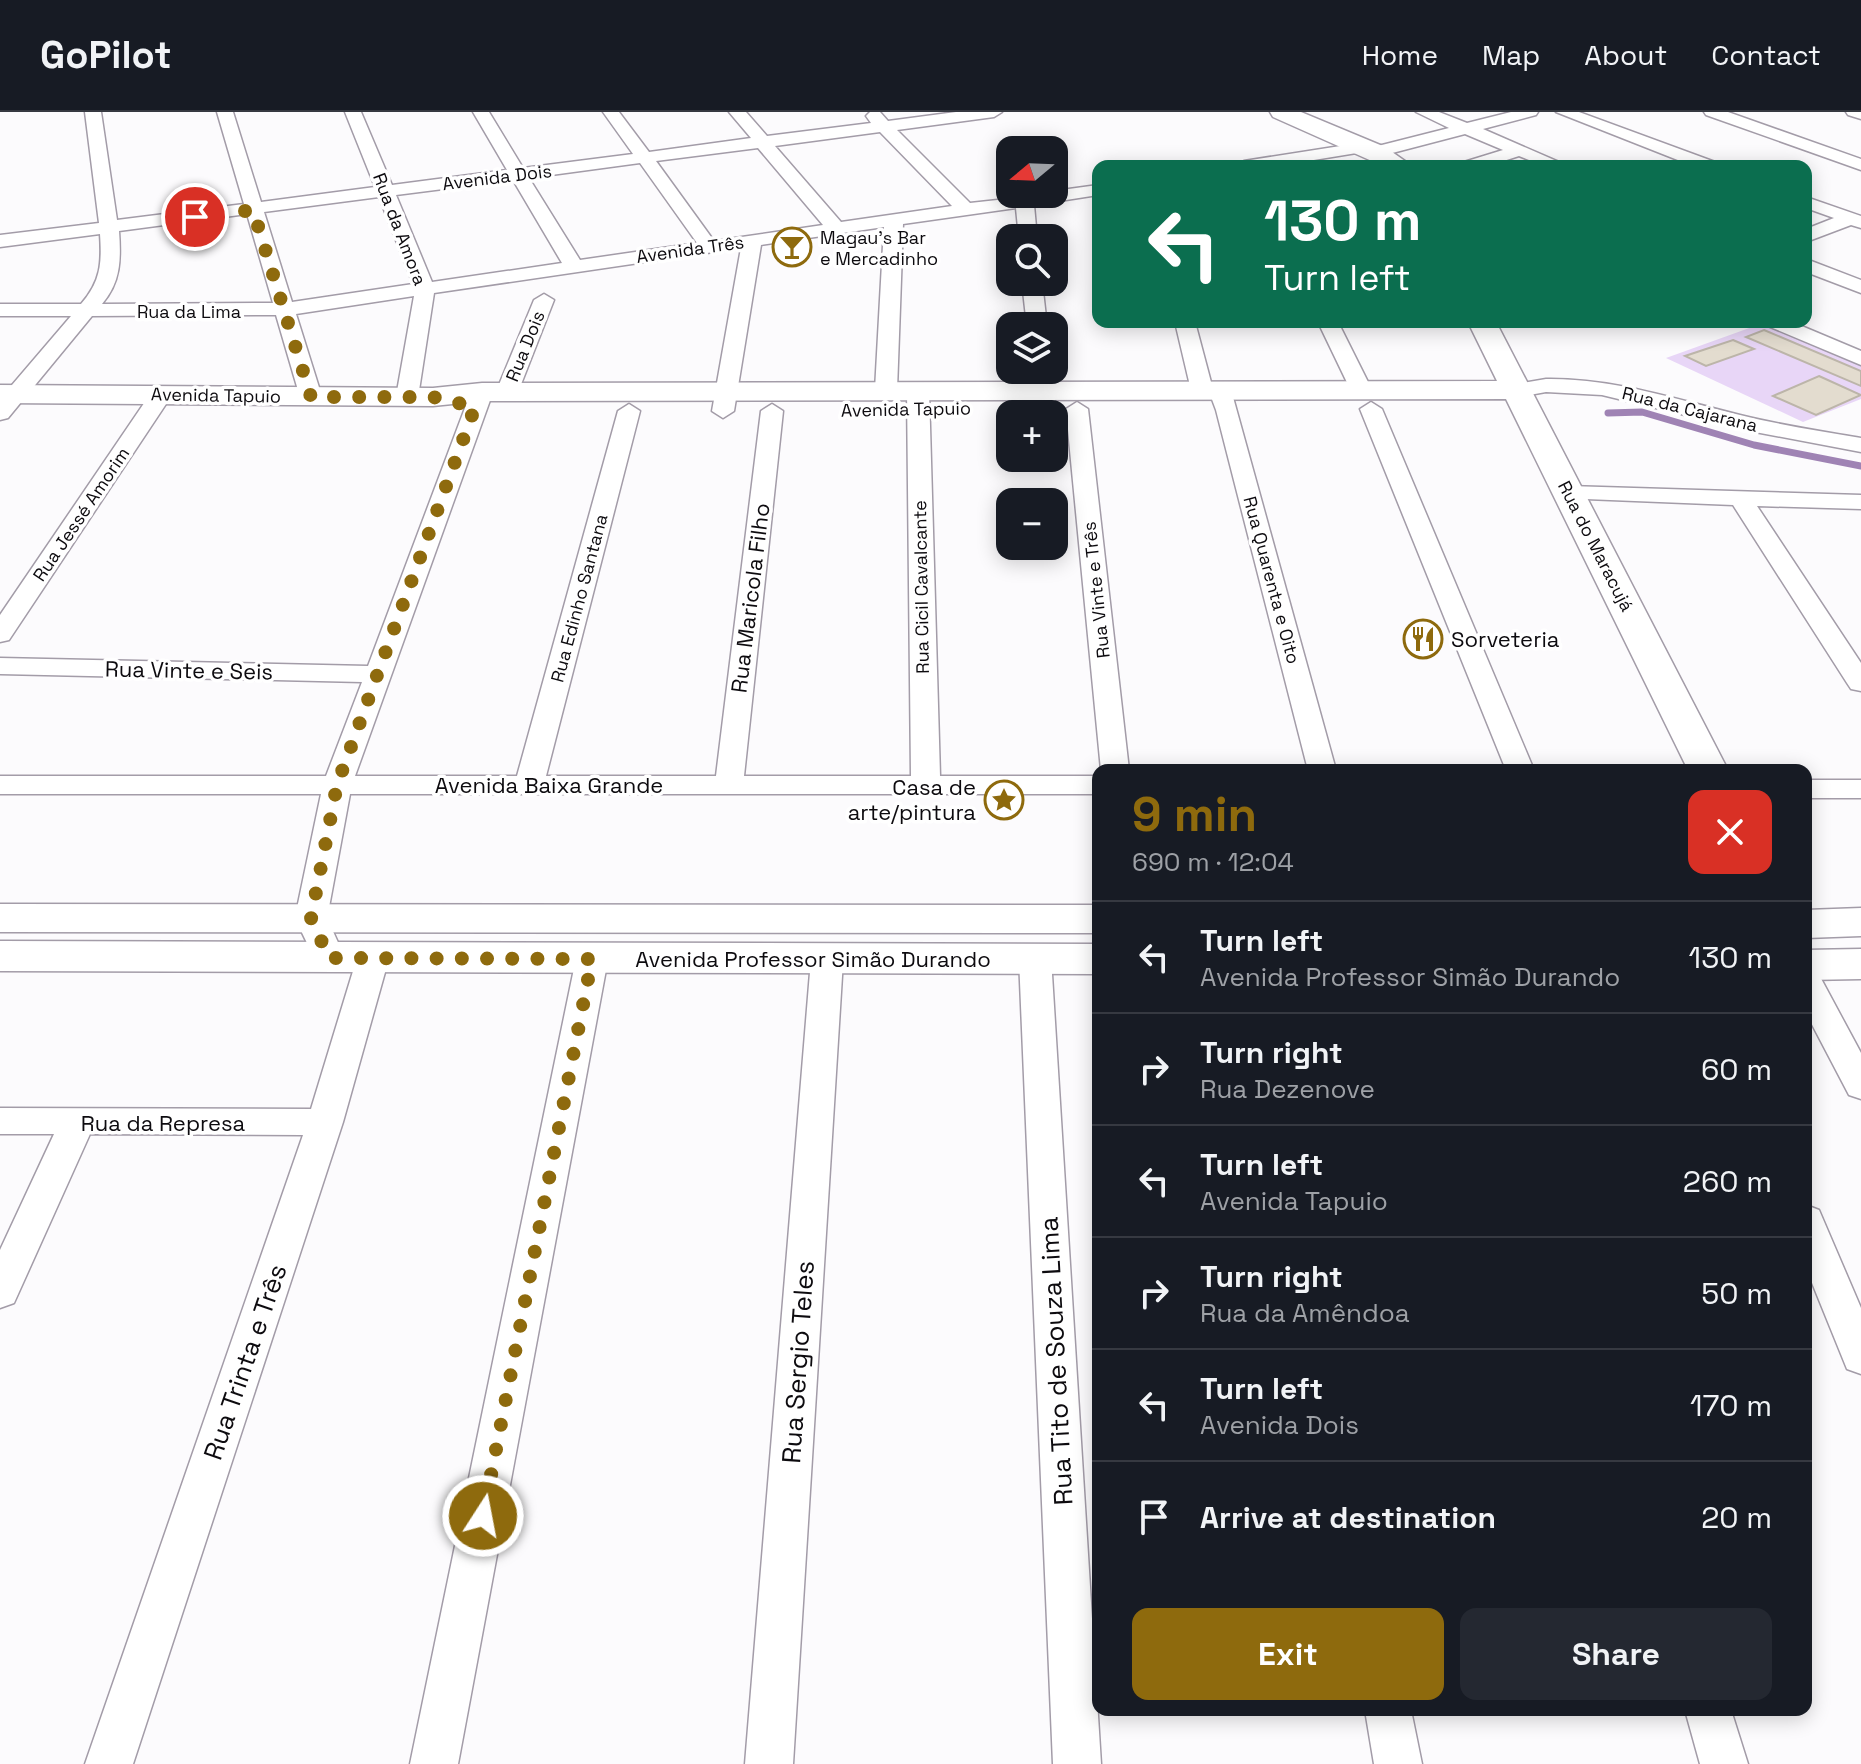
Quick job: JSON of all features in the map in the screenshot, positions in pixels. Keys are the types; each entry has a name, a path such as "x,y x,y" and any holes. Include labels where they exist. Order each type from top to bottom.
{"street":[{"path":"5,400 89,310 104,290 110,271 109,227 93,112"},
{"path":"225,112 311,397"},
{"name":"Rua da Amora","path":"353,112 425,289 420,397"},
{"path":"481,112 574,266"},
{"path":"611,112 708,245"},
{"path":"737,112 836,228"},
{"path":"869,112 964,208"},
{"name":"Avenida Dois","path":"0,241 994,112"},
{"path":"1281,112 1389,159"},
{"path":"1424,112 1544,160"},
{"path":"1366,160 1389,159 1466,129 1530,112"},
{"path":"1564,112 1693,160"},
{"path":"1712,112 1861,165"},
{"path":"1854,112 1861,114"},
{"path":"1489,160 1520,150"},
{"path":"1818,167 1842,158"},
{"name":"Avenida Três","path":"1068,194 1092,191"},
{"name":"Avenida Três","path":"425,289 996,204"},
{"path":"1812,204 1856,220"},
{"path":"886,390 894,219"},
{"path":"1812,234 1856,220"},
{"path":"726,401 752,240"},
{"path":"1812,267 1861,287"},
{"name":"Rua da Lima","path":"0,310 286,309 425,289"},
{"name":"Rua Dois","path":"311,918 337,785 378,674 488,397 544,300"},
{"name":"Rua Quarenta e Oito","path":"1187,328 1216,397 1320,764"},
{"path":"1331,328 1366,401 1517,764"},
{"name":"Rua do Maracujá","path":"1485,328 1705,764"},
{"path":"1789,328 1861,359"},
{"name":"Rua da Cajarana","path":"1521,398 1549,384 1588,385 1741,422 1861,445"},
{"name":"Avenida Tapuio","path":"488,397 629,411 886,390 917,400"},
{"name":"Avenida Tapuio","path":"5,400 161,395 488,397 726,401 772,411 1043,390 1366,401 1521,398"},
{"name":"Avenida Tapuio","path":"1043,390 1077,409 1216,397"},
{"name":"Rua Jessé Amorim","path":"0,634 161,395"},
{"name":"Rua Cicil Cavalcante","path":"917,400 926,783"},
{"name":"Rua Vinte e Três","path":"1077,409 1114,764"},
{"name":"Rua Edinho Santana","path":"529,784 629,411"},
{"name":"Rua Maricola Filho","path":"729,785 772,411"},
{"path":"1569,493 1861,502"},
{"path":"1740,498 1861,683"},
{"name":"Rua Vinte e Seis","path":"0,666 378,674"},
{"name":"Avenida Baixa Grande","path":"0,785 1092,785"},
{"path":"1812,789 1861,789"},
{"path":"714,960 720,917"},
{"name":"Avenida Professor Simão Durando","path":"0,918 1092,919"},
{"path":"311,918 329,958"},
{"path":"1812,924 1861,922"},
{"name":"Avenida Professor Simão Durando","path":"0,956 1092,959"},
{"name":"Rua Trinta e Três","path":"109,1764 325,1122 373,958"},
{"name":"Rua Tito de Souza Lima","path":"1035,958 1077,1764"},
{"path":"434,1764 592,959"},
{"name":"Rua Sergio Teles","path":"769,1764 827,960"},
{"path":"1812,965 1861,964"},
{"path":"1812,992 1861,1086"},
{"name":"Rua da Represa","path":"0,1121 325,1122"},
{"path":"0,1292 77,1123"},
{"path":"1812,1235 1861,1357"},
{"path":"1389,1716 1398,1764"},
{"path":"1710,1716 1724,1764"}],"shaded area":[{"path":"1749,328 1780,328 1861,362 1861,399 1803,422 1666,358"}],"building":[{"path":"1764,330 1861,371 1861,386 1746,337"},
{"path":"1733,340 1754,349 1706,366 1685,356"},
{"path":"1819,376 1861,395 1816,415 1773,396"}],"waterway":[{"path":"1608,413 1642,412 1754,445 1861,466"}],"place":[{"name":"Magau's Bar e Mercadinho","path":"792,247"},
{"name":"Sorveteria","path":"1423,639"},
{"name":"Casa de arte/pintura","path":"1004,800"}],"route":[{"path":"195,217 253,210 311,397 433,397 475,407 337,785 311,918 329,958 592,959 483,1516"}]}
